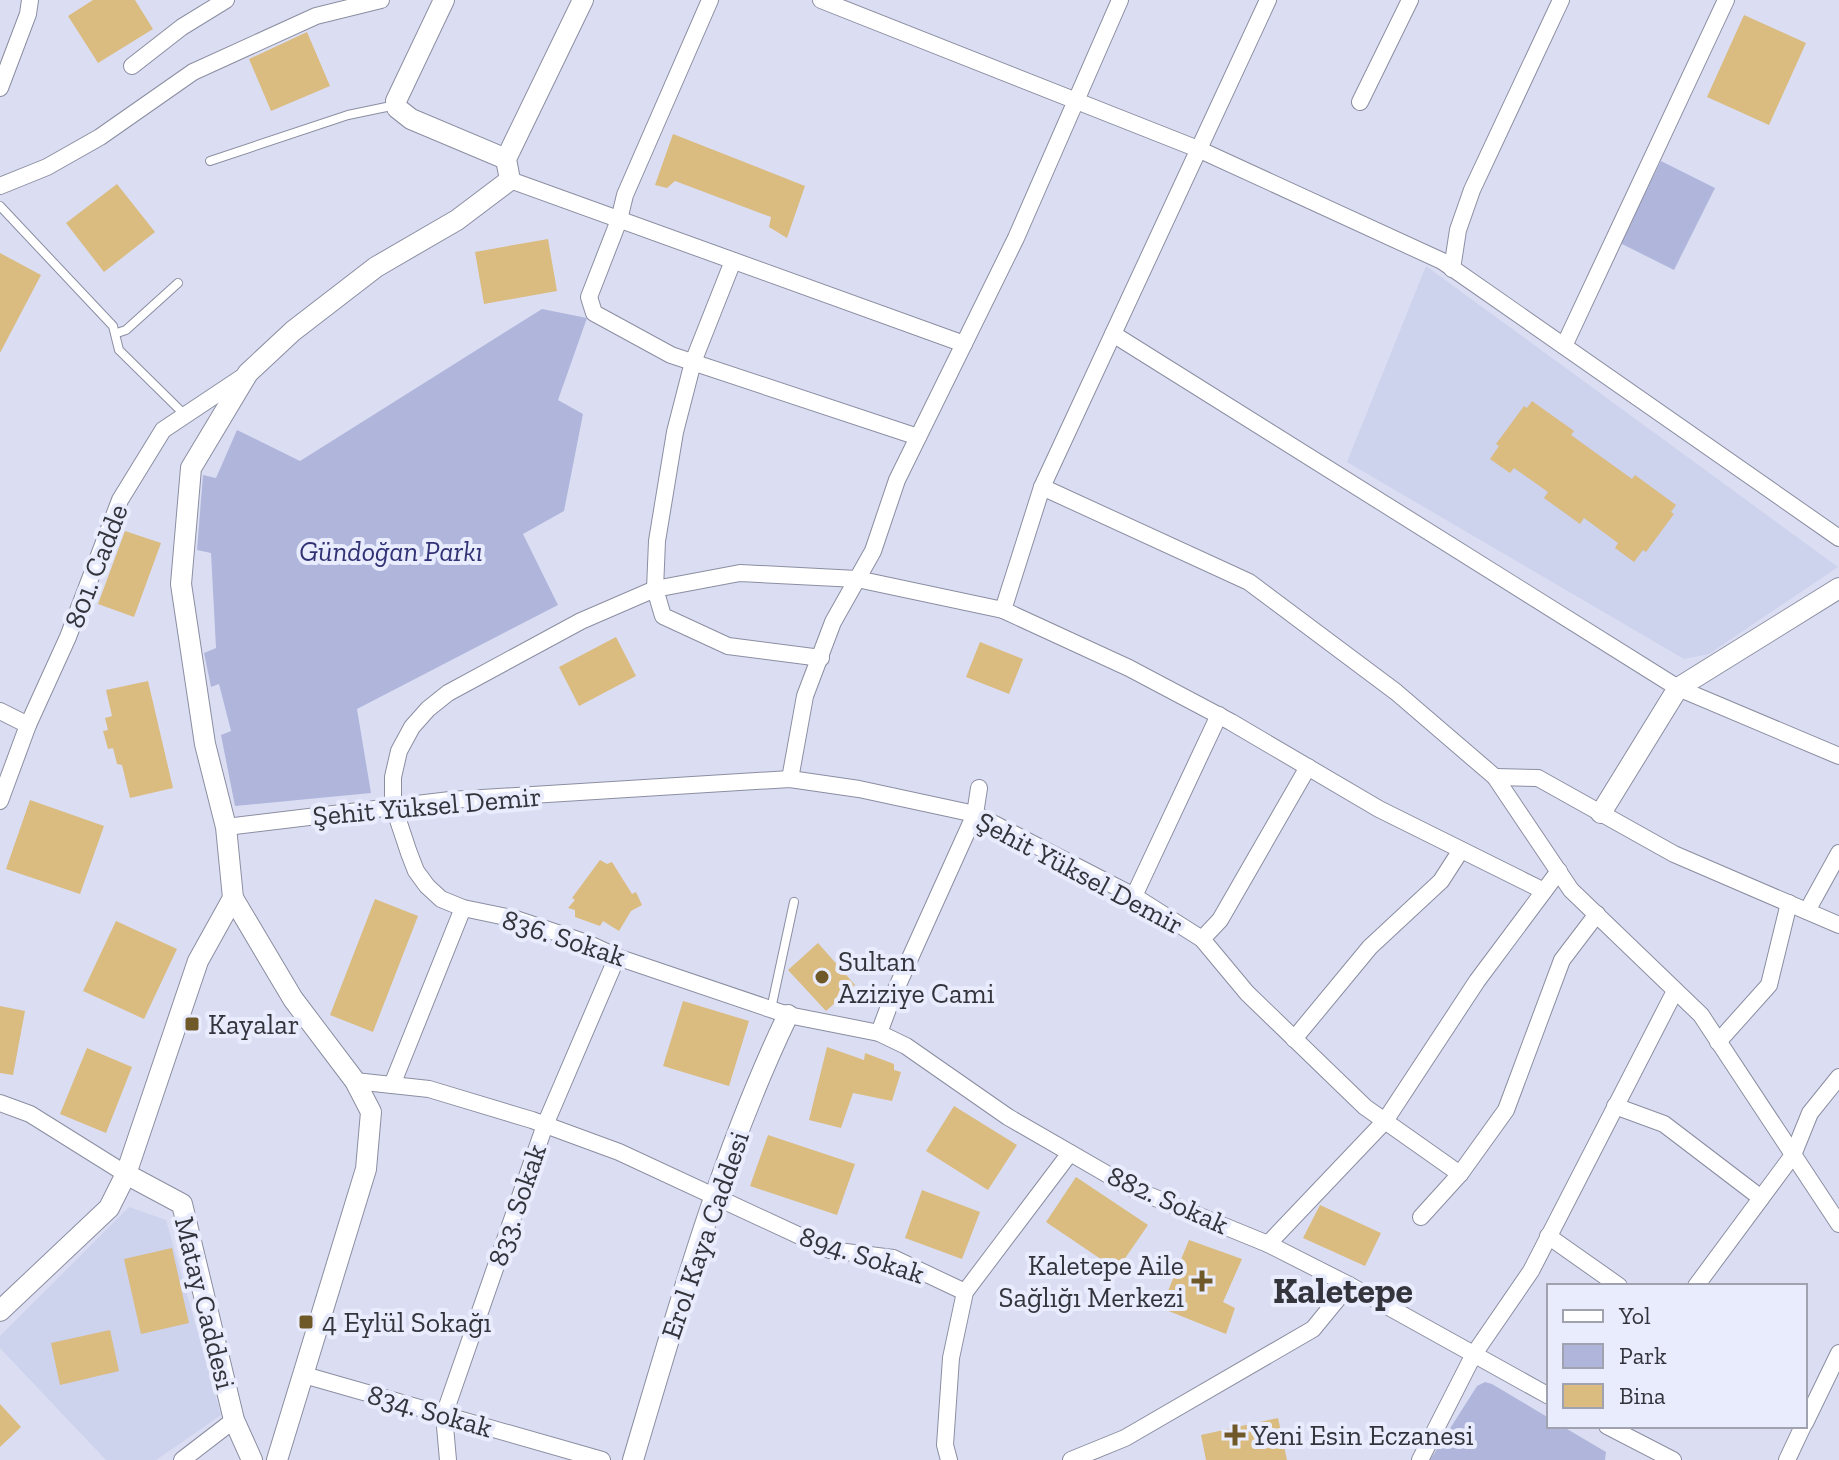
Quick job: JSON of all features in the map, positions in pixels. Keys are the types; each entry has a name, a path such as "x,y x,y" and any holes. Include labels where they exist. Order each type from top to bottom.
{"street":[{"path":"0,88 28,14 30,0"},
{"path":"132,66 182,27 226,0"},
{"path":"0,186 47,167 100,137 193,72 316,16 381,0"},
{"path":"444,0 396,105 411,119 506,159"},
{"path":"510,180 506,159 583,0"},
{"path":"710,0 625,195 619,220 589,297 594,313 671,355 918,437"},
{"path":"821,0 1198,149 1442,261 1839,538"},
{"path":"790,779 805,696 833,622 873,551 897,480 1016,238 1120,0"},
{"path":"1003,610 1042,487 1268,0"},
{"path":"1360,102 1410,0"},
{"path":"1452,269 1458,230 1472,190 1561,0"},
{"path":"1564,346 1726,0"},
{"path":"510,180 964,344"},
{"path":"277,1460 366,1169 371,1112 355,1081 293,999 233,898 226,827 205,744 181,584 191,468 248,373 293,331 376,267 457,220 510,180"},
{"path":"733,261 693,362 672,448 657,541 655,589 663,616 728,646 821,658"},
{"path":"1113,334 1678,688 1839,756"},
{"name":"801. Cadde","path":"0,801 28,725 68,637 120,500 163,430 248,373"},
{"path":"1042,487 1249,582 1396,692 1495,777 1571,890 1701,1015 1839,1224"},
{"path":"393,805 393,777 399,751 412,727 428,709 448,693 581,621 655,589 740,573 857,579 1003,610 1129,668 1219,715 1379,809 1544,891"},
{"path":"1601,813 1678,688 1839,588"},
{"path":"0,711 28,725"},
{"path":"1134,896 1219,715"},
{"path":"1202,939 1220,920 1308,767"},
{"path":"1495,777 1538,778 1674,854 1839,925"},
{"name":"Şehit Yüksel Demir","path":"226,827 393,805 790,779 859,789 975,814 1134,896 1202,939 1247,993 1365,1107 1460,1174"},
{"path":"879,1033 975,814 979,788"},
{"name":"836. Sokak","path":"393,805 416,871 441,899 463,908 516,919 779,1012"},
{"path":"1294,1039 1370,947 1441,881 1461,850"},
{"path":"1807,911 1839,853"},
{"path":"1268,1244 1385,1121 1477,981 1559,871"},
{"path":"0,1311 109,1208 126,1174 198,961 233,898"},
{"path":"1718,1042 1769,985 1789,903"},
{"path":"392,1085 463,908"},
{"path":"1421,1217 1460,1174 1506,1110 1562,960 1597,914"},
{"name":"833. Sokak","path":"448,1460 444,1415 545,1125 617,957"},
{"path":"1420,1460 1474,1354 1531,1271 1675,991"},
{"name":"882. Sokak","path":"779,1012 879,1033 906,1046 1008,1117 1131,1188 1268,1244 1349,1285 1547,1395"},
{"name":"Erol Kaya Caddesi","path":"633,1460 716,1198 772,1047 779,1012"},
{"path":"1697,1284 1793,1155 1810,1113 1839,1077"},
{"name":"894. Sokak","path":"355,1081 429,1089 545,1125 619,1152 830,1250 893,1258 965,1292"},
{"path":"0,1103 30,1114 126,1174"},
{"path":"1615,1106 1664,1124 1761,1198"},
{"path":"949,1460 945,1445 951,1358 965,1292 1070,1153"},
{"name":"Matay Caddesi","path":"126,1174 182,1204 234,1420 252,1460"},
{"path":"1548,1236 1616,1284"},
{"path":"1071,1460 1125,1438 1313,1329 1349,1285"},
{"path":"1807,1418 1839,1353"},
{"name":"834. Sokak","path":"304,1375 602,1460"},
{"path":"182,1460 234,1420"},
{"path":"1611,1428 1673,1460"},
{"path":"1787,1460 1802,1428"}],"lane":[{"path":"210,161 348,115 396,105"},
{"path":"0,206 113,326 119,350 185,415"},
{"path":"117,333 126,330 178,283"},
{"path":"779,1012 794,902"}],"shaded area":[{"path":"1426,266 1838,567 1709,654 1684,659 1347,462"},
{"path":"129,1207 166,1220 221,1415 156,1460 106,1460 0,1348 0,1336"}],"green space":[{"path":"1661,161 1715,188 1674,270 1620,243"},
{"name":"Gündoğan Parkı","path":"542,309 587,318 558,400 583,414 564,511 523,534 558,605 357,709 371,793 235,806 221,735 231,731 219,684 211,687 204,653 216,648 211,553 197,550 203,475 216,478 237,430 300,461"},
{"path":"1485,1382 1492,1384 1547,1417 1547,1428 1565,1428 1606,1452 1605,1460 1430,1460 1477,1386"}],"building":[{"path":"93,0 135,0 153,29 98,63 68,16"},
{"path":"1744,15 1806,43 1769,125 1707,97"},
{"path":"307,32 330,86 271,111 249,59"},
{"path":"673,134 805,186 787,238 769,227 771,217 675,181 667,188 655,185"},
{"path":"117,184 155,232 104,272 66,223"},
{"path":"548,239 557,291 484,304 475,252"},
{"path":"0,253 41,275 0,353"},
{"path":"1532,401 1574,431 1571,435 1632,479 1635,475 1676,505 1671,512 1674,514 1646,552 1643,550 1634,562 1615,548 1618,543 1584,518 1580,524 1544,498 1548,492 1514,468 1510,473 1490,459 1499,446 1496,444 1524,406 1527,408"},
{"path":"125,531 161,543 134,617 98,604"},
{"path":"616,637 636,676 579,706 559,667"},
{"path":"980,642 1023,659 1009,694 966,677"},
{"path":"148,681 173,788 130,798 122,765 117,764 113,748 108,749 103,731 108,730 105,718 112,716 106,690"},
{"path":"30,800 104,826 80,894 6,869"},
{"path":"600,860 607,864 612,862 632,894 636,892 642,905 631,911 619,931 603,921 600,926 575,917 575,910 568,908"},
{"path":"375,899 418,916 373,1032 330,1015"},
{"path":"116,921 177,949 144,1019 83,991"},
{"name":"Sultan Aziziye Cami","path":"818,943 855,985 826,1011 788,970"},
{"path":"683,1001 749,1021 729,1086 663,1066"},
{"path":"0,1006 25,1011 13,1075 0,1073"},
{"path":"827,1047 864,1060 865,1053 894,1064 894,1070 901,1072 892,1101 853,1093 841,1128 809,1120"},
{"path":"87,1048 132,1067 106,1133 60,1114"},
{"path":"954,1106 1017,1145 988,1190 926,1151"},
{"path":"768,1135 855,1164 837,1215 750,1186"},
{"path":"1076,1177 1148,1225 1117,1270 1046,1222"},
{"path":"922,1190 980,1212 962,1259 905,1238"},
{"path":"1320,1205 1381,1233 1365,1266 1303,1238"},
{"name":"Kaletepe Aile Sağlığı Merkezi","path":"1189,1240 1242,1259 1223,1302 1235,1308 1226,1334 1161,1308"},
{"path":"172,1248 189,1323 141,1334 124,1259"},
{"path":"110,1330 119,1371 60,1385 51,1343"},
{"path":"0,1404 21,1427 0,1447"},
{"path":"1278,1418 1287,1460 1206,1460 1201,1435"}],"place":[{"name":"Sultan Aziziye Cami","path":"822,977"},
{"name":"Kayalar","path":"192,1024"},
{"name":"Kaletepe Aile Sağlığı Merkezi","path":"1202,1281"},
{"name":"4 Eylül Sokağı","path":"306,1322"},
{"name":"Yeni Esin Eczanesi","path":"1235,1435"}],"district":[{"name":"Kaletepe","path":"1343,1290"}]}
